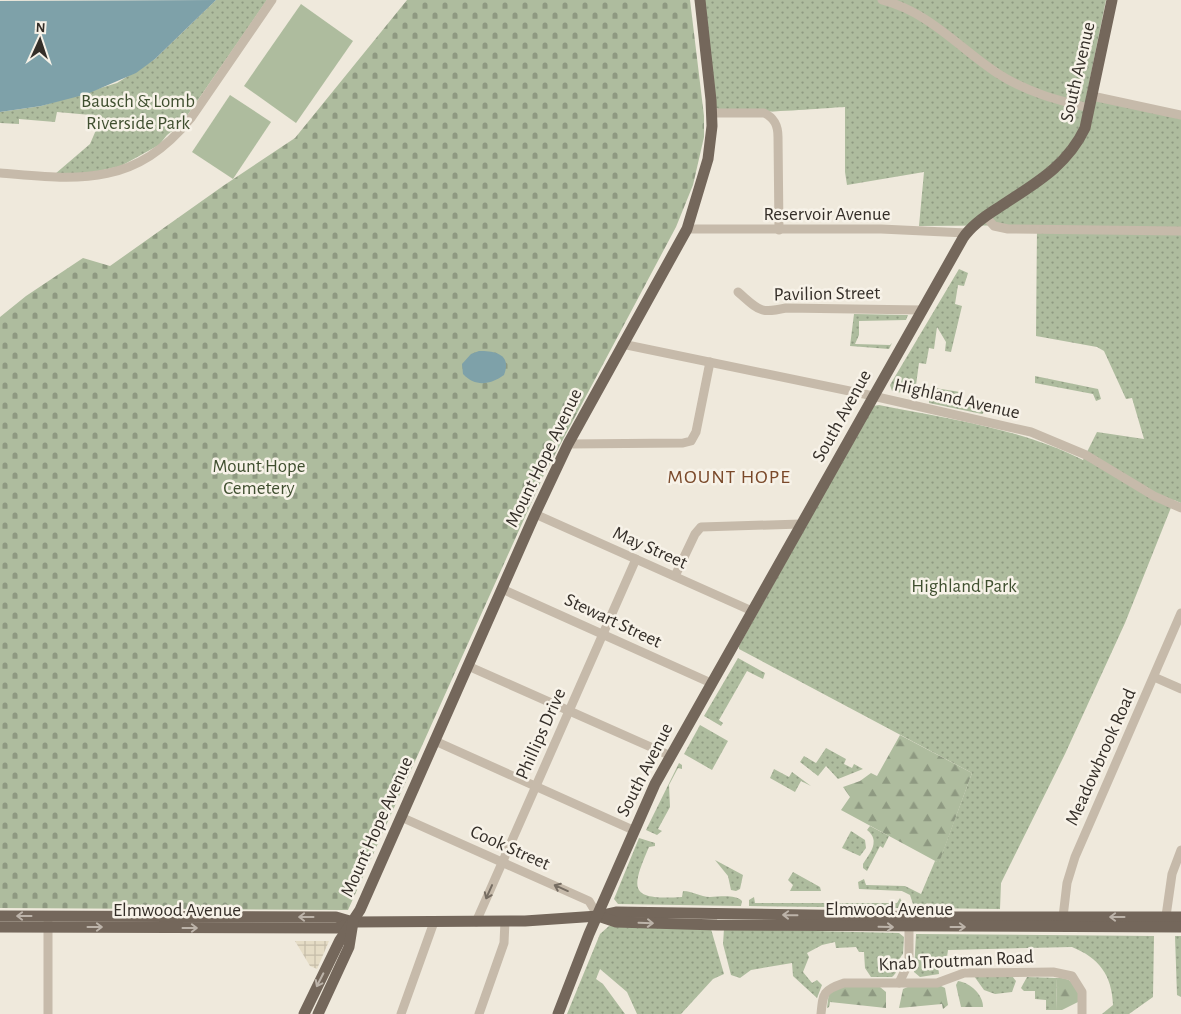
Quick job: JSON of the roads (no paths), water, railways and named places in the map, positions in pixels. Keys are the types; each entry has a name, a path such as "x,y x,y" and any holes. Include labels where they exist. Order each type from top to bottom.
{"main road":[{"name":"Mount Hope Avenue","path":"304,1014 340,940 353,922 568,444 687,229 708,159 712,113 700,0"},
{"name":"South Avenue","path":"558,1014 633,830 670,756 872,396 966,233 986,216 1060,165 1079,141 1085,128 1090,108 1112,0"},
{"name":"Elmwood Avenue","path":"0,916 48,922"},
{"name":"Elmwood Avenue","path":"0,927 48,922 336,918 353,922 476,922 598,916 616,922 1166,922 1181,917"},
{"name":"Elmwood Avenue","path":"909,922 1063,917 1166,922 1181,927"},
{"name":"Mount Hope Avenue","path":"318,1014 350,944 353,922"}],"street":[{"path":"0,173 59,178 87,178 115,172 147,158 178,134 191,118 272,0"},
{"path":"882,0 922,16 954,38 987,66 1012,82 1037,94 1090,108"},
{"path":"1092,96 1181,115"},
{"path":"712,113 764,113 776,125 779,230"},
{"path":"986,216 994,226 1008,229 1181,231"},
{"name":"Reservoir Avenue","path":"687,229 881,229 966,233"},
{"name":"Pavilion Street","path":"738,292 755,306 771,312 786,308 922,310"},
{"name":"Highland Avenue","path":"622,344 1012,427 1051,439 1086,455 1154,496 1181,508"},
{"path":"568,444 683,443 692,441 696,432 710,362"},
{"name":"May Street","path":"535,514 752,611"},
{"path":"675,576 700,527 801,524"},
{"name":"Phillips Drive","path":"476,922 636,559"},
{"name":"Stewart Street","path":"502,589 711,683"},
{"name":"Meadowbrook Road","path":"1063,917 1067,883 1072,865 1181,614"},
{"path":"468,666 670,756"},
{"path":"1154,677 1181,689"},
{"path":"435,741 633,830"},
{"name":"Cook Street","path":"401,817 589,901 598,916"},
{"path":"1166,922 1172,874 1181,850"},
{"path":"479,1014 504,943 505,921"},
{"path":"48,922 48,1014"},
{"path":"402,1014 434,922"},
{"path":"899,983 909,962 909,922"},
{"name":"Knab Troutman Road","path":"821,1014 822,1000 830,988 844,983 937,983 964,973 1053,972 1072,976 1082,992 1082,1014"}],"water":[{"path":"216,0 155,59 136,73 87,94 41,106 0,112 0,1"},
{"path":"479,351 496,353 504,358 506,368 504,375 488,383 478,383 463,374 462,364 471,354"}],"district":[{"name":"MOUNT HOPE","path":"729,477"}],"park label":[{"name":"Bausch & Lomb Riverside Park","path":"138,112"},
{"name":"Mount Hope Cemetery","path":"259,477"},
{"name":"Highland Park","path":"964,586"}]}
